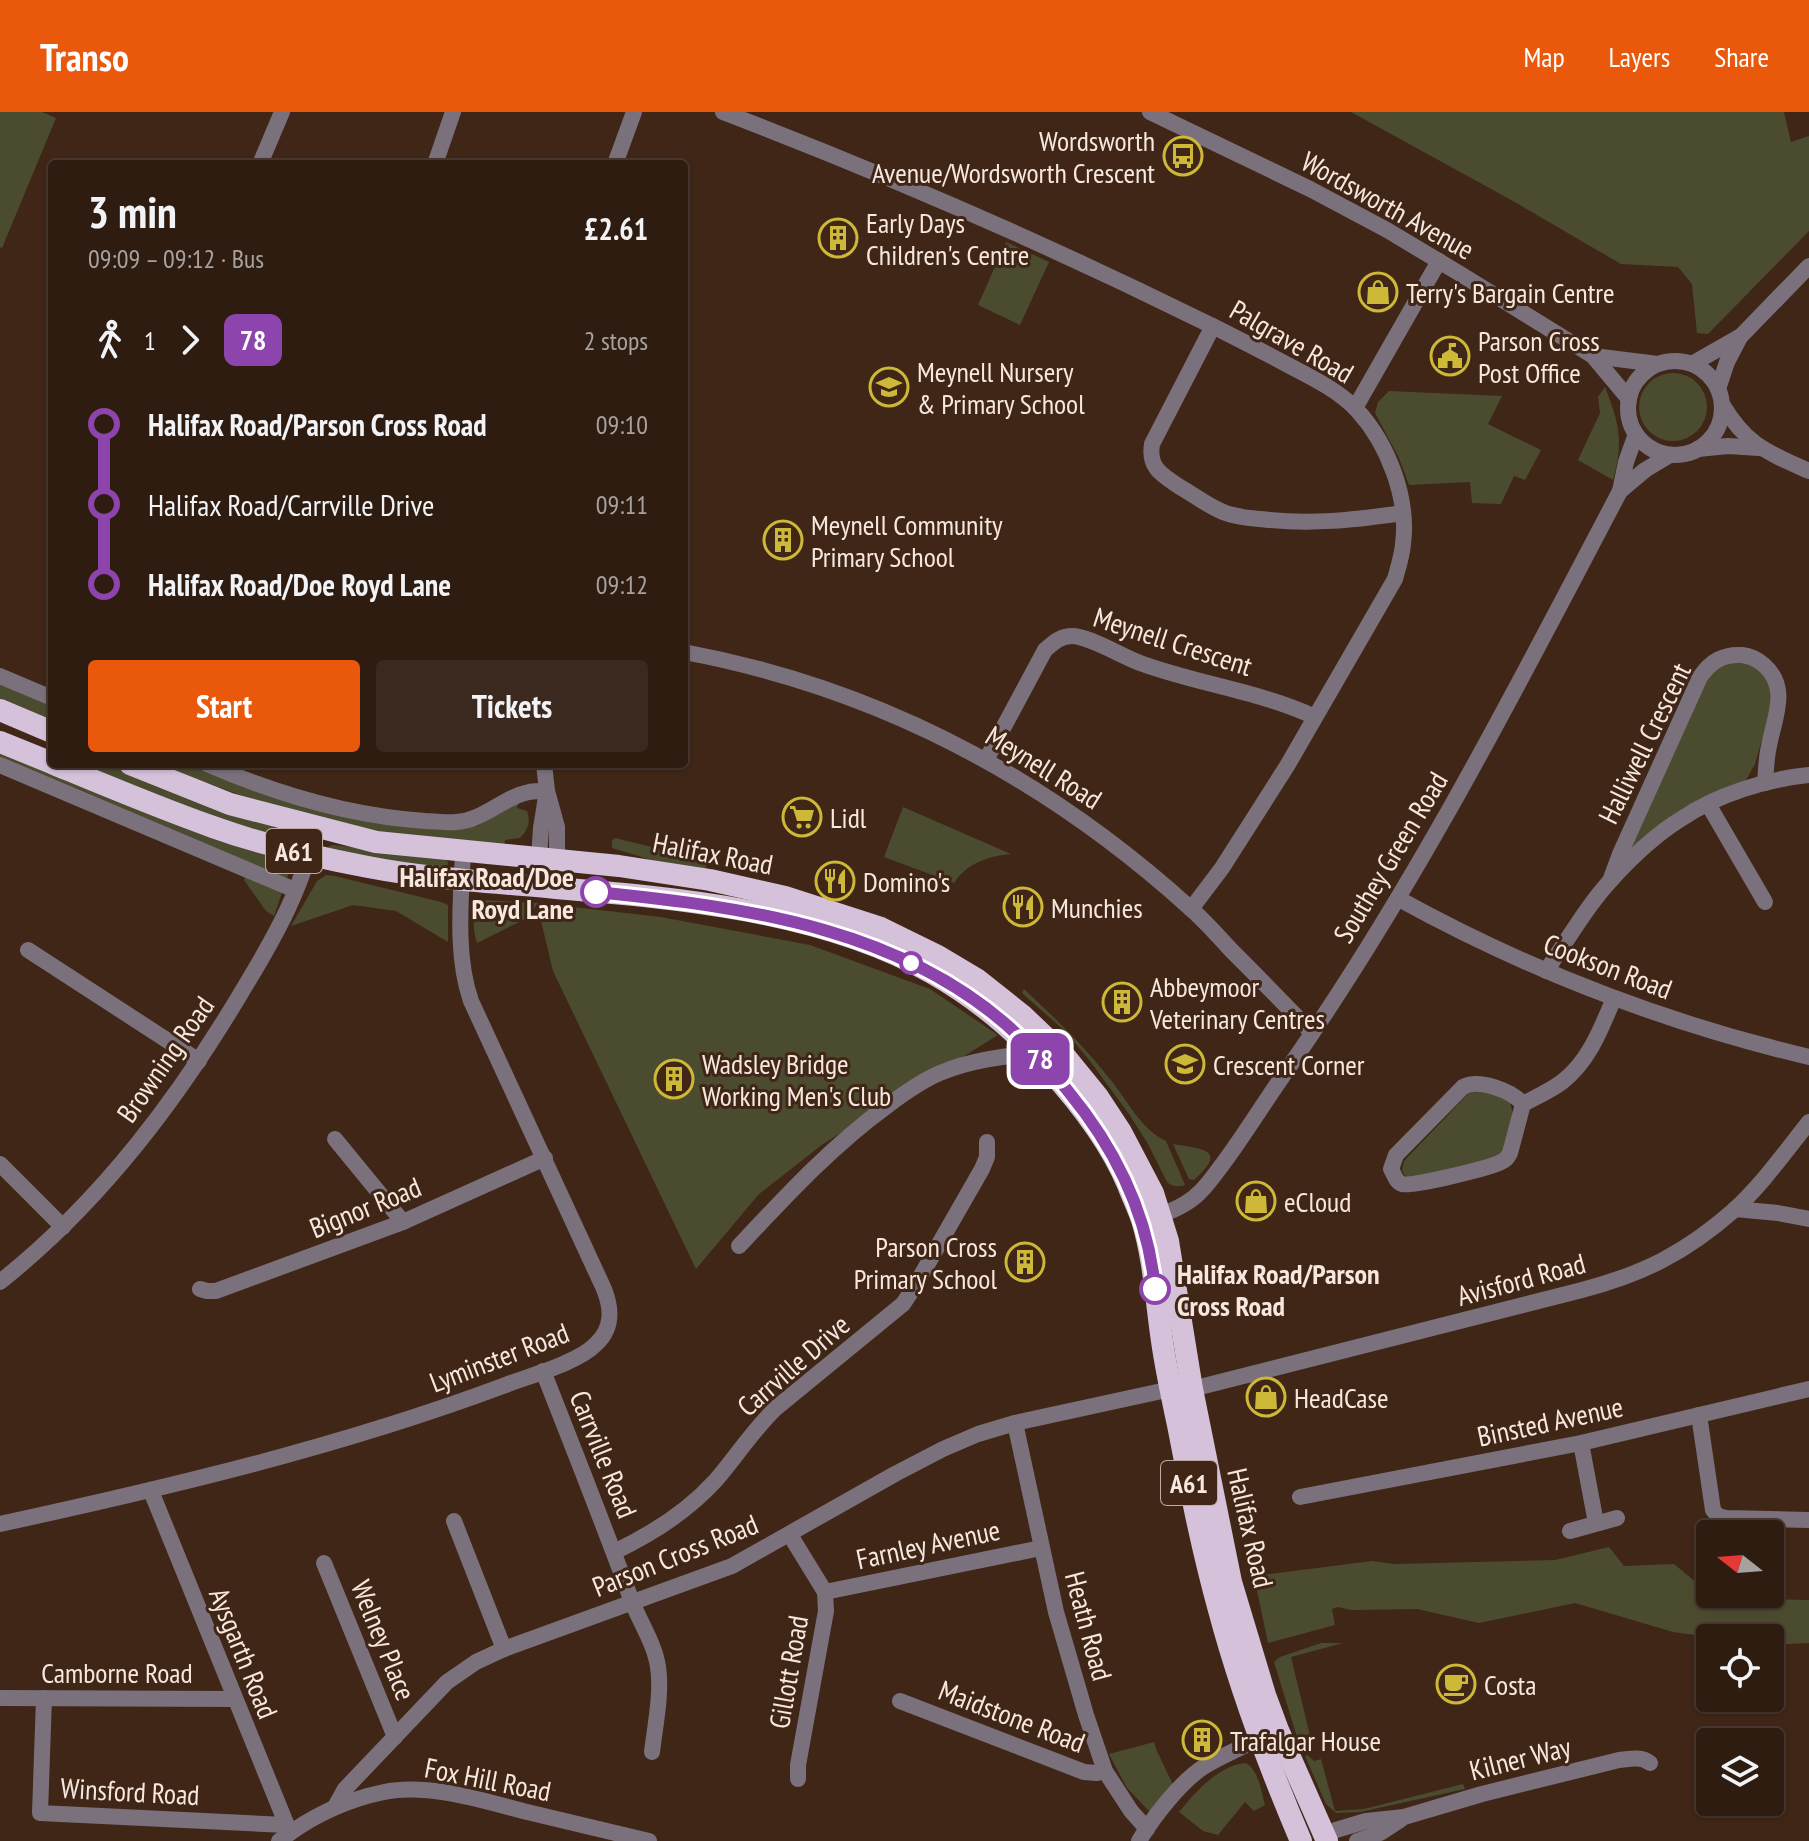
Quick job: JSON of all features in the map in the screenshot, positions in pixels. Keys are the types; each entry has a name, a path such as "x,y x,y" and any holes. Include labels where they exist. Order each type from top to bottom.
{"highway":[{"path":"0,710 48,730"},
{"name":"Halifax Road","path":"0,742 48,762"},
{"name":"Halifax Road","path":"63,768 215,828 309,855 373,868 709,905 823,929 873,945 957,988 1004,1023 1036,1054 1104,1140 1151,1218"},
{"name":"Halifax Road","path":"140,768 230,804 376,842 619,866 710,880 785,897 881,928 936,955 1004,1000 1063,1054 1098,1097 1143,1171 1151,1218 1154,1278 1181,1389 1193,1501 1218,1608 1269,1735 1301,1841"},
{"path":"546,887 539,871 548,860"},
{"name":"Halifax Road","path":"1269,1735 1323,1839"}],"street":[{"path":"262,160 282,112"},
{"path":"436,160 453,112"},
{"path":"616,160 634,112"},
{"name":"Palgrave Road","path":"723,112 1000,225 1213,326 1336,392 1355,408 1373,431 1387,457 1403,513 1403,545 1395,579 1287,766 1243,836 1191,909"},
{"name":"Wordsworth Avenue","path":"1150,112 1310,189 1439,261 1593,356 1629,399"},
{"path":"1355,408 1439,261"},
{"path":"1698,449 1708,441 1721,418 1720,396 1727,362 1741,336 1809,266"},
{"path":"1213,326 1152,444 1150,455 1161,475 1224,513 1244,518 1344,522 1403,513"},
{"path":"1692,364 1741,336"},
{"name":"Wordsworth Avenue","path":"1593,356 1658,364"},
{"path":"1759,448 1728,446 1670,455 1657,452 1645,444 1629,421 1629,399 1634,384 1644,372 1658,364 1669,361 1692,364 1712,378 1733,423 1759,448 1809,471"},
{"name":"Southey Green Road","path":"1151,1218 1180,1206 1203,1190 1312,1033 1399,899 1506,709 1620,491 1636,434"},
{"name":"Southey Green Road","path":"1620,491 1645,470 1670,455"},
{"name":"Meynell Crescent","path":"986,760 1045,650 1062,638 1072,636 1151,667 1263,697 1315,717"},
{"name":"Meynell Road","path":"688,653 769,670 857,700 926,728 1039,791 1090,826 1191,909 1312,1033"},
{"name":"Halliwell Crescent","path":"1610,881 1700,677 1708,666 1720,658 1749,656 1770,670 1777,682 1780,696 1768,747 1765,783"},
{"path":"0,676 48,696"},
{"path":"0,765 295,890"},
{"path":"218,768 329,806 410,820 470,820 526,792 547,791"},
{"path":"544,768 547,791 541,828 548,860"},
{"name":"Halliwell Crescent","path":"1546,971 1610,881 1650,841 1708,804 1765,783 1809,775"},
{"path":"1708,804 1765,902"},
{"name":"Browning Road","path":"0,1282 63,1227 136,1148 199,1061 259,964 295,890 309,855 315,827"},
{"name":"Lyminster Road","path":"0,1524 277,1459 465,1400 576,1358 596,1345 609,1325 610,1312 604,1289 466,985 463,852"},
{"name":"Cookson Road","path":"1399,899 1465,934 1614,998 1698,1027 1809,1057"},
{"path":"28,950 199,1061"},
{"path":"1523,1104 1511,1093 1478,1083 1463,1087 1396,1155 1391,1169 1397,1181 1403,1185 1412,1184 1506,1159 1523,1104 1575,1071 1599,1034 1614,998"},
{"path":"992,1058 1003,1038 1004,1023"},
{"path":"739,1246 829,1152 903,1094 940,1073 992,1058 1036,1054"},
{"name":"Avisford Road","path":"1181,1389 1618,1280 1649,1268 1674,1255 1735,1209 1809,1122"},
{"path":"335,1139 403,1222"},
{"name":"Carrville Drive","path":"614,1552 640,1540 696,1501 776,1408 903,1304 982,1169 987,1157 987,1142"},
{"name":"Bignor Road","path":"200,1289 216,1291 403,1222 545,1158"},
{"path":"0,1164 63,1227"},
{"path":"1735,1209 1809,1219"},
{"name":"Carrville Road","path":"543,1371 656,1657 658,1668 652,1752"},
{"name":"Parson Cross Road","path":"335,1807 345,1789 447,1682 459,1672 504,1649 732,1566 943,1449 978,1434 1015,1423 1181,1389"},
{"name":"Binsted Avenue","path":"1300,1497 1581,1443 1809,1389"},
{"path":"1699,1415 1713,1510 1718,1516 1809,1520"},
{"name":"Heath Road","path":"1015,1423 1056,1612 1086,1715 1105,1771 1143,1835"},
{"path":"1581,1443 1596,1523"},
{"name":"Aysgarth Road","path":"151,1491 285,1833"},
{"path":"1570,1531 1617,1518"},
{"path":"454,1521 504,1649"},
{"name":"Gillott Road","path":"790,1535 825,1592 826,1611 798,1779"},
{"name":"Farnley Avenue","path":"825,1592 1041,1548"},
{"name":"Welney Place","path":"324,1563 395,1737"},
{"name":"Camborne Road","path":"0,1698 234,1699"},
{"name":"Winsford Road","path":"44,1698 40,1813 285,1833"},
{"name":"Maidstone Road","path":"900,1701 1084,1772 1105,1771"},
{"path":"1143,1835 1191,1776 1269,1735"},
{"name":"Kilner Way","path":"1323,1839 1336,1830 1366,1821 1404,1817 1619,1760 1631,1758 1650,1763"},
{"name":"Fox Hill Road","path":"285,1833 335,1807 386,1792 407,1790 474,1799 649,1841"},
{"name":"Kilner Way","path":"1357,1841 1380,1833 1404,1817"}],"green space":[{"path":"0,112 42,112 56,118 2,248 0,247"},
{"path":"1351,112 1784,112 1791,142 1809,136 1809,231 1708,334 1697,333 1692,284 1678,267 1621,264"},
{"path":"1006,242 1049,262 1020,325 978,305"},
{"path":"1680,373 1701,388 1707,407 1705,420 1697,431 1680,441 1666,441 1649,431 1641,420 1639,400 1649,383 1660,375"},
{"path":"1605,387 1614,411 1619,443 1613,480 1578,460 1600,413 1598,397"},
{"path":"1389,391 1502,396 1488,424 1541,450 1525,480 1514,476 1501,504 1472,503 1470,482 1409,485 1399,458 1375,413 1378,402"},
{"path":"1744,662 1760,670 1771,684 1773,700 1755,764 1746,780 1633,850 1629,846 1705,681 1722,666"},
{"path":"0,679 48,699 48,719 0,699"},
{"path":"0,748 217,840 282,860 288,868 288,875 274,916 266,911 244,880 249,864 0,758"},
{"path":"89,768 119,768 202,803 284,828 290,831 294,843 224,823"},
{"path":"166,768 206,768 426,824 478,826 520,801 517,808 527,811 529,822 520,838 505,840 504,846 386,835 309,820"},
{"path":"903,807 1011,854 979,862 965,870 954,883 884,857"},
{"path":"615,838 706,864 706,870 658,862 612,848"},
{"path":"334,845 441,857 448,863 442,870 328,849"},
{"path":"326,875 448,905 448,942 396,911 353,905 291,926 317,881"},
{"path":"483,900 537,903 661,917 810,945 930,989 998,1035 823,1144 759,1194 696,1269 553,971 537,904 529,917 477,943 474,914"},
{"path":"1024,989 1089,1054 1141,1121 1166,1141 1185,1185 1175,1186 1167,1182 1129,1114 1090,1061 1065,1031 1022,993"},
{"path":"1479,1090 1509,1098 1514,1119 1505,1153 1497,1160 1413,1179 1405,1176 1402,1170 1404,1161 1469,1093"},
{"path":"1173,1144 1208,1152 1210,1162 1194,1180 1189,1179"},
{"path":"1609,1547 1624,1566 1674,1564 1696,1582 1696,1608 1784,1608 1784,1599 1809,1600 1809,1643 1784,1644 1784,1624 1696,1624 1696,1635 1673,1632 1575,1603 1479,1623 1417,1609 1351,1610 1338,1607 1332,1609 1335,1625 1268,1643 1254,1576 1372,1561 1395,1564 1555,1560"},
{"path":"1321,1643 1343,1643 1291,1657 1314,1752 1298,1740 1274,1662"},
{"path":"1154,1742 1174,1787 1150,1812 1127,1788 1109,1754"},
{"path":"1307,1755 1314,1761 1321,1759 1335,1811 1364,1809 1463,1784 1465,1789 1360,1812 1336,1813 1326,1804"},
{"path":"1246,1763 1257,1776 1265,1805 1254,1811 1245,1802 1218,1835 1203,1831 1179,1812 1217,1774"}],"bus line":[{"name":"78","path":"596,892 709,905 823,929 873,945 929,971 988,1010 1025,1041 1077,1102 1104,1140 1125,1179 1142,1221 1155,1289"}],"place":[{"name":"Wordsworth Avenue/Wordsworth Crescent","path":"1183,156"},
{"name":"Early Days Children's Centre","path":"838,238"},
{"name":"Terry's Bargain Centre","path":"1378,292"},
{"name":"Parson Cross Post Office","path":"1450,356"},
{"name":"Meynell Nursery & Primary School","path":"889,387"},
{"name":"Meynell Community Primary School","path":"783,540"},
{"name":"Lidl","path":"802,817"},
{"name":"Domino's","path":"835,881"},
{"name":"Halifax Road/Doe Royd Lane","path":"596,892"},
{"name":"Munchies","path":"1023,907"},
{"name":"Abbeymoor Veterinary Centres","path":"1122,1002"},
{"name":"Crescent Corner","path":"1185,1064"},
{"name":"Wadsley Bridge Working Men's Club","path":"674,1079"},
{"name":"eCloud","path":"1256,1201"},
{"name":"Parson Cross Primary School","path":"1025,1262"},
{"name":"Halifax Road/Parson Cross Road","path":"1155,1289"},
{"name":"HeadCase","path":"1266,1397"},
{"name":"Costa","path":"1456,1684"},
{"name":"Trafalgar House","path":"1202,1740"}]}
